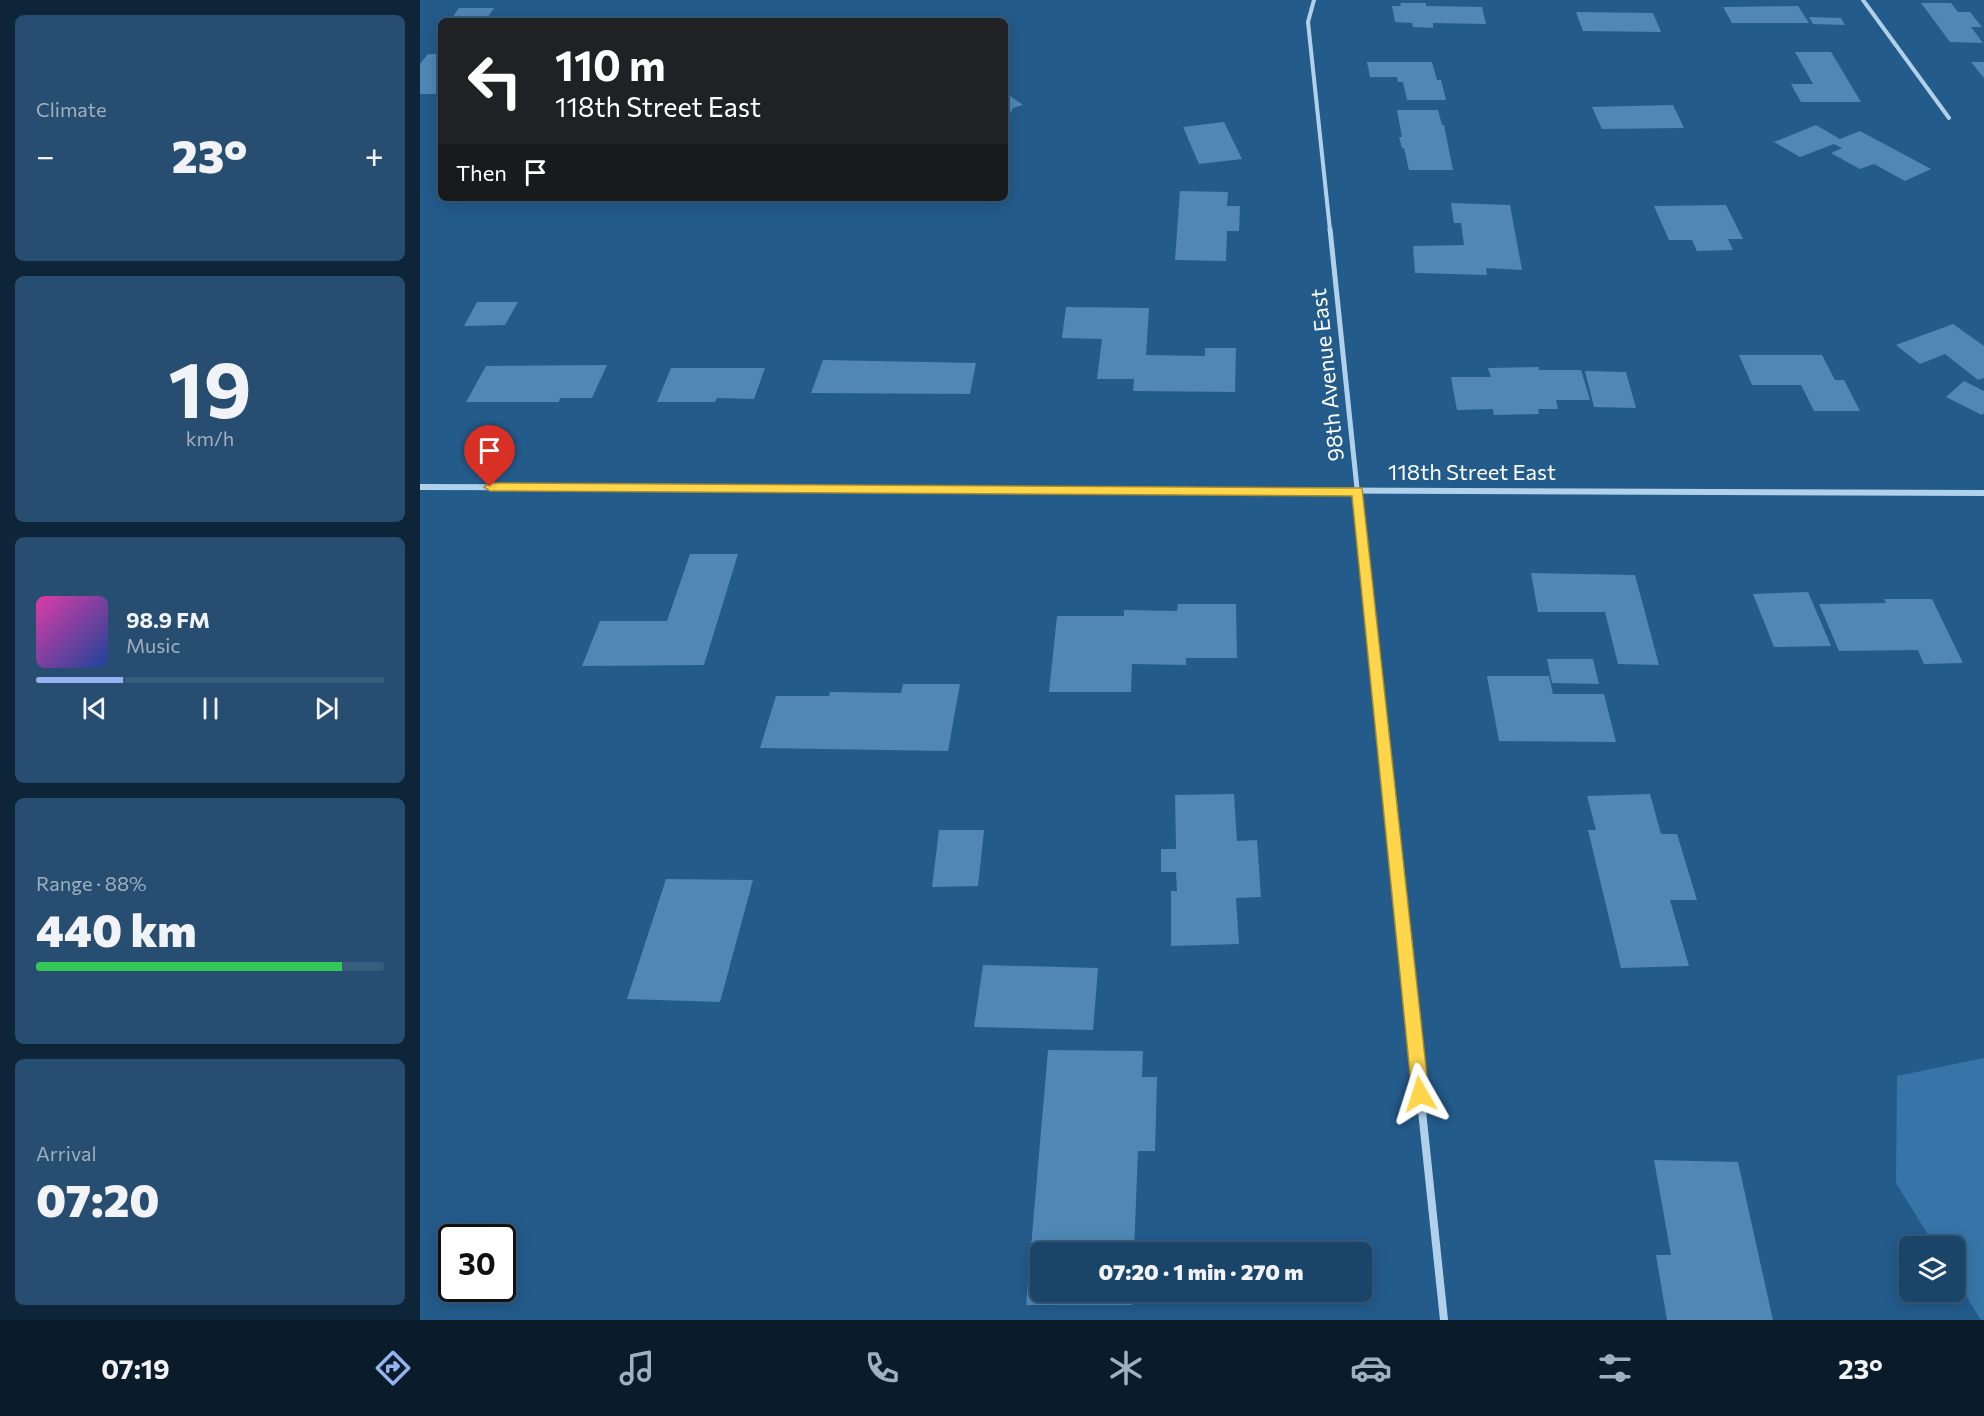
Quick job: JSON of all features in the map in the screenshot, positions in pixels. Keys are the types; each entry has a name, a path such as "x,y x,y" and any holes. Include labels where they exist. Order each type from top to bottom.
{"street":[{"name":"98th Avenue East","path":"1314,0 1308,22 1444,1320"},
{"path":"1863,0 1948,118"},
{"name":"118th Street East","path":"420,487 1984,493"}],"shaded area":[{"path":"1984,1058 1984,1320 1981,1320 1965,1294 1965,1236 1929,1236 1896,1183 1897,1076"}],"building":[{"path":"1400,3 1482,7 1486,24 1433,23 1433,28 1413,27 1412,23 1395,22 1392,6 1401,6"},
{"path":"1921,3 1951,3 1958,12 1970,12 1982,27 1971,27 1983,43 1950,42"},
{"path":"1798,6 1809,23 1732,23 1723,7"},
{"path":"459,8 494,8 487,18 452,18"},
{"path":"1576,12 1653,13 1661,32 1583,31"},
{"path":"1809,17 1841,18 1845,25 1813,24"},
{"path":"1795,52 1831,52 1861,102 1801,102 1791,84 1813,84"},
{"path":"428,54 438,54 438,91 436,94 420,94 420,64"},
{"path":"1367,62 1432,62 1437,80 1441,80 1446,100 1407,100 1403,82 1398,82 1397,77 1370,77"},
{"path":"1971,62 1984,62 1984,78"},
{"path":"1008,94 1023,105 1013,108 1008,118"},
{"path":"1673,105 1684,128 1602,129 1592,107"},
{"path":"1397,110 1438,110 1442,125 1444,125 1453,170 1409,170 1399,137 1402,137"},
{"path":"1224,122 1242,159 1199,164 1183,127"},
{"path":"1816,125 1840,139 1860,131 1931,169 1905,181 1874,164 1860,169 1831,153 1842,148 1834,144 1800,157 1774,142"},
{"path":"1180,191 1228,192 1227,206 1240,206 1239,231 1227,231 1226,261 1175,260"},
{"path":"1451,203 1510,205 1522,270 1486,268 1487,275 1415,273 1413,246 1464,245 1461,223 1454,223"},
{"path":"1726,205 1743,239 1728,239 1733,250 1697,251 1692,240 1669,240 1654,206"},
{"path":"477,302 518,302 505,325 464,326"},
{"path":"1066,307 1149,308 1146,355 1205,356 1205,348 1236,348 1235,392 1133,391 1134,379 1097,379 1102,339 1062,338"},
{"path":"1953,324 1984,346 1984,378 1978,380 1945,354 1920,364 1896,345"},
{"path":"1739,355 1822,355 1835,380 1844,380 1860,411 1814,411 1801,385 1752,385"},
{"path":"823,360 976,363 970,394 811,393"},
{"path":"607,365 592,398 560,398 559,402 466,402 486,366"},
{"path":"1539,367 1539,370 1581,370 1590,400 1556,400 1558,409 1538,409 1539,414 1494,415 1493,409 1457,410 1451,377 1491,377 1488,368"},
{"path":"671,368 765,368 754,399 717,398 715,402 657,402"},
{"path":"1585,371 1626,372 1636,408 1594,407"},
{"path":"1964,381 1984,391 1984,413 1982,415 1946,397"},
{"path":"690,554 738,554 704,665 582,666 600,621 667,621"},
{"path":"1531,573 1635,575 1659,665 1618,664 1605,612 1538,612"},
{"path":"1808,592 1831,646 1774,647 1753,594"},
{"path":"1884,599 1932,599 1963,663 1924,664 1918,650 1839,651 1819,604 1886,603"},
{"path":"1178,604 1236,604 1237,658 1186,658 1186,665 1132,664 1131,692 1049,692 1057,616 1124,616 1124,610 1177,611"},
{"path":"1547,659 1593,659 1599,684 1552,683"},
{"path":"1487,676 1549,676 1553,694 1604,694 1616,742 1499,741"},
{"path":"903,684 960,684 948,751 760,748 776,696 829,696 830,692 901,693"},
{"path":"1234,794 1237,841 1257,840 1261,897 1236,898 1239,944 1171,946 1171,891 1177,891 1176,872 1161,872 1161,849 1176,849 1175,795"},
{"path":"1650,794 1661,834 1677,834 1697,900 1670,900 1689,966 1621,968 1588,830 1596,830 1587,796"},
{"path":"939,830 984,830 978,886 932,887"},
{"path":"666,879 753,880 720,1002 627,999"},
{"path":"983,965 1098,968 1093,1030 974,1027"},
{"path":"1048,1050 1143,1051 1142,1077 1157,1077 1155,1151 1138,1151 1134,1242 1031,1242"},
{"path":"1654,1160 1738,1162 1773,1320 1667,1320 1656,1255 1671,1255"},
{"path":"1030,1259 1030,1302 1132,1302 1132,1305 1026,1305"}],"route":[{"path":"490,487 1358,491 1420,1094"}]}
